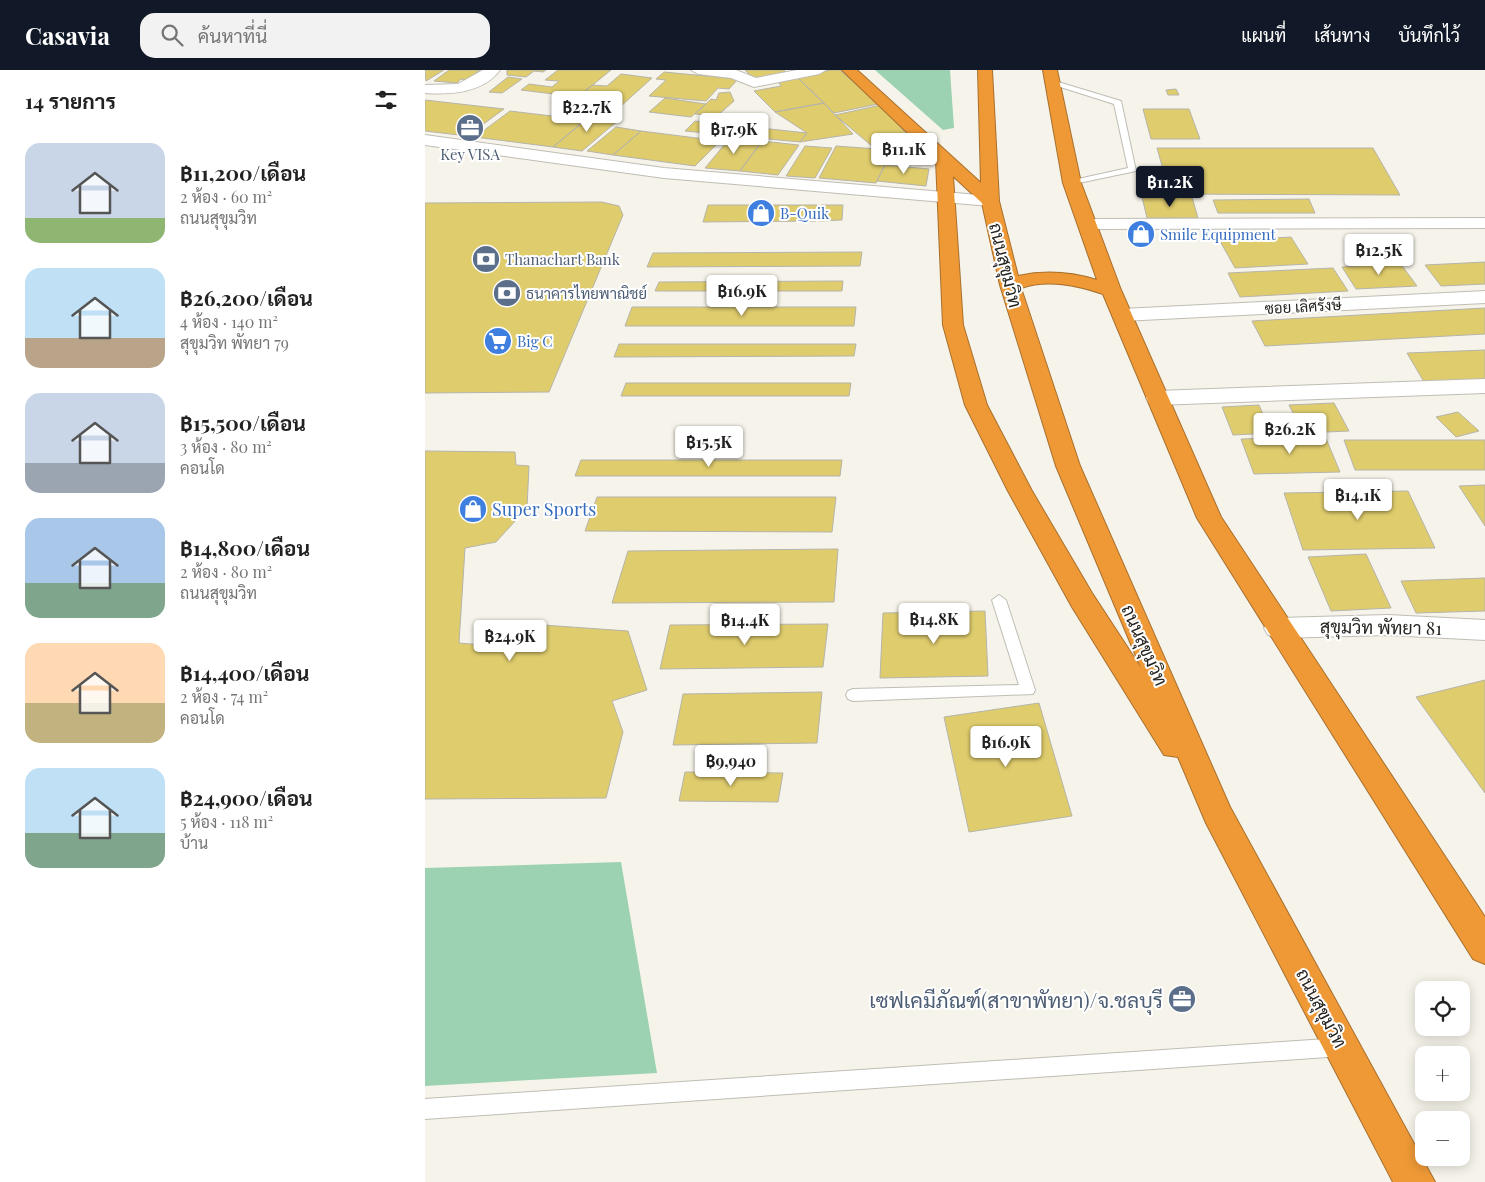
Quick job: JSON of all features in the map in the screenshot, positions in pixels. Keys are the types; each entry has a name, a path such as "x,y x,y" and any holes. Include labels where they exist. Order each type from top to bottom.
{"highway":[{"path":"849,70 871,88 990,201"},
{"name":"ถนนสุขุมวิท","path":"985,70 990,201 1009,285 1068,466 1217,813 1415,1182"},
{"path":"1050,75 1072,183 1111,290 1209,518 1278,628 1485,946"},
{"path":"944,159 944,197 953,325 976,405 1019,491 1082,600 1217,813"},
{"path":"1009,285 1023,280 1065,278 1084,281 1111,290"}],"street":[{"path":"425,89 460,90 467,88 493,70"},
{"path":"698,70 734,74 755,84 819,70"},
{"path":"425,140 664,173 990,201"},
{"path":"1087,224 1485,223"},
{"name":"ซอย เลิศรังษี","path":"1122,315 1485,297"},
{"path":"1157,398 1485,386"},
{"name":"สุขุมวิท พัทยา 81","path":"1278,628 1388,625 1485,630"}],"lane":[{"path":"1050,75 1118,103 1133,169 1072,183"},
{"path":"853,695 1028,690 999,600"},
{"path":"425,1109 1343,1047"}],"green space":[{"path":"875,70 950,70 954,128 943,130"},
{"path":"621,862 657,1073 425,1086 425,868"}],"building":[{"path":"425,70 444,70 426,81"},
{"path":"449,70 480,70 467,80 461,79 457,83 434,81"},
{"path":"507,70 546,70 543,72 534,71 526,77 507,75"},
{"path":"558,70 611,70 578,97 521,90 529,84 552,87 559,81 545,80"},
{"path":"745,70 784,70 787,73 755,80"},
{"path":"840,70 878,104 834,113 797,77"},
{"path":"664,72 738,79 729,89 718,88 706,101 649,96 666,80 656,79"},
{"path":"621,74 652,78 620,107 572,102 592,85 607,86"},
{"path":"508,77 522,79 502,93 489,92"},
{"path":"797,77 824,103 775,112 754,91 781,86 778,81"},
{"path":"1176,89 1179,95 1168,95 1166,90"},
{"path":"730,92 734,101 717,116 695,114 711,99 716,100 719,93"},
{"path":"665,98 706,104 691,117 649,112"},
{"path":"425,100 504,109 467,136 425,131"},
{"path":"824,103 853,134 800,142 807,133 775,112"},
{"path":"881,105 910,138 872,146 835,115"},
{"path":"1143,109 1189,109 1200,139 1151,139"},
{"path":"510,111 585,120 553,147 475,137"},
{"path":"593,114 621,118 582,151 553,147"},
{"path":"695,121 807,133 800,142 685,131"},
{"path":"616,127 641,131 613,155 587,151"},
{"path":"641,131 720,141 695,166 613,155"},
{"path":"730,138 762,141 740,171 705,168"},
{"path":"762,141 799,145 778,175 740,171"},
{"path":"805,146 832,148 815,178 786,176"},
{"path":"836,146 892,150 876,183 819,178"},
{"path":"1157,148 1373,148 1400,195 1170,194"},
{"path":"885,165 929,169 926,186 877,181"},
{"path":"1142,197 1192,197 1198,218 1147,218"},
{"path":"1309,199 1315,213 1218,213 1213,200"},
{"name":"Big C","path":"602,202 619,206 623,215 549,392 425,393 425,203"},
{"name":"B-Quik","path":"708,205 817,205 816,221 703,222"},
{"path":"821,205 843,205 842,220 819,221"},
{"path":"1291,237 1308,264 1235,268 1220,241"},
{"path":"862,252 860,266 647,267 653,253"},
{"path":"1485,262 1485,284 1441,286 1425,265"},
{"path":"1400,263 1417,286 1356,289 1342,267"},
{"path":"1333,268 1348,291 1240,297 1228,273"},
{"path":"843,281 842,291 655,291 659,282"},
{"path":"632,307 856,307 854,326 625,326"},
{"path":"1485,308 1485,334 1265,346 1252,321"},
{"path":"619,344 856,344 854,356 614,357"},
{"path":"1485,350 1485,379 1424,382 1407,353"},
{"path":"626,383 851,383 849,396 621,396"},
{"path":"1334,403 1349,431 1303,433 1289,405"},
{"path":"1259,405 1271,433 1233,435 1222,407"},
{"path":"1458,412 1479,431 1456,437 1436,417"},
{"path":"1325,436 1340,472 1254,474 1241,439"},
{"path":"1344,440 1485,440 1485,470 1355,470"},
{"path":"425,451 515,452 516,465 529,466 527,508 496,542 465,548 459,643 532,649 543,625 628,631 647,690 612,701 623,732 606,798 425,799"},
{"path":"581,460 842,460 840,476 575,476"},
{"path":"1485,485 1485,526 1459,486"},
{"path":"1408,491 1435,548 1303,550 1284,493"},
{"path":"597,497 836,497 832,532 585,531"},
{"path":"838,549 834,602 612,603 628,551"},
{"path":"1366,554 1391,608 1331,611 1308,557"},
{"path":"1485,578 1485,611 1416,613 1401,581"},
{"path":"985,611 988,676 880,678 883,613"},
{"path":"828,624 823,667 660,669 670,625"},
{"path":"1485,680 1485,793 1416,697"},
{"path":"822,692 817,743 673,745 683,694"},
{"path":"1039,703 1072,816 969,832 944,717"},
{"path":"685,772 783,773 778,802 679,801"}],"place":[{"name":"Key VISA","path":"470,128"},
{"name":"B-Quik","path":"761,213"},
{"name":"Smile Equipment","path":"1141,234"},
{"name":"Thanachart Bank","path":"486,259"},
{"name":"ธนาคารไทยพาณิชย์","path":"507,293"},
{"name":"Big C","path":"498,341"},
{"name":"Super Sports","path":"473,509"},
{"name":"เซฟเคมีภัณฑ์(สาขาพัทยา)/จ.ชลบุรี","path":"1182,999"}]}
